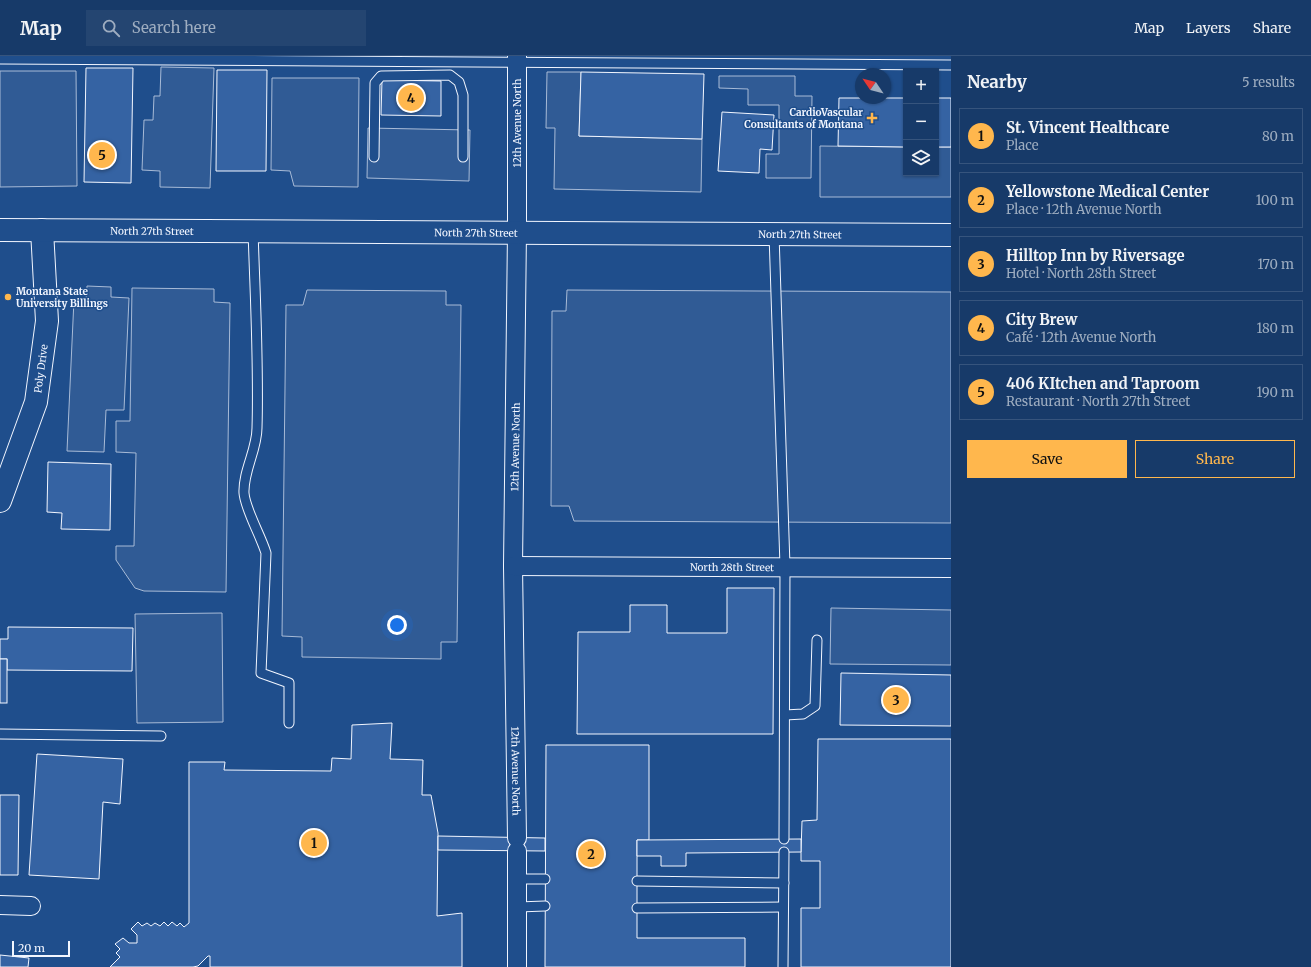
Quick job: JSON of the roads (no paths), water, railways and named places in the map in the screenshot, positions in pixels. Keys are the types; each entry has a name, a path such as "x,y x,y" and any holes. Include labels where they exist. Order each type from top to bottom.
{"main road":[{"name":"North 27th Street","path":"0,230 517,231 951,235"},
{"name":"Poly Drive","path":"0,501 36,402 47,321 42,230"}],"street":[{"name":"12th Avenue North","path":"516,967 518,907 513,566 517,231 517,59"},
{"name":"North 28th Street","path":"513,566 785,566 951,568"},
{"path":"0,906 31,906"}],"lane":[{"path":"0,59 517,59 951,65"},
{"path":"374,157 375,83 381,76 450,76 459,82 463,95 463,157"},
{"path":"253,230 258,430 249,463 244,493 250,513 266,553 261,673 289,683 289,723"},
{"path":"774,234 785,566 784,839"},
{"path":"785,715 803,714 815,706 817,640"},
{"path":"0,734 161,736"},
{"path":"783,967 784,852"},
{"path":"517,879 545,879"},
{"path":"637,881 784,883"},
{"path":"518,907 545,906"},
{"path":"637,908 783,907"}],"place":[{"name":"City Brew","path":"411,98"},
{"name":"CardioVascular Consultants of Montana","path":"872,118"},
{"name":"406 KItchen and Taproom","path":"102,155"},
{"name":"Montana State University Billings","path":"8,297"},
{"name":"Hilltop Inn by Riversage","path":"896,700"},
{"name":"St. Vincent Healthcare","path":"314,843"},
{"name":"Yellowstone Medical Center","path":"591,854"}]}
